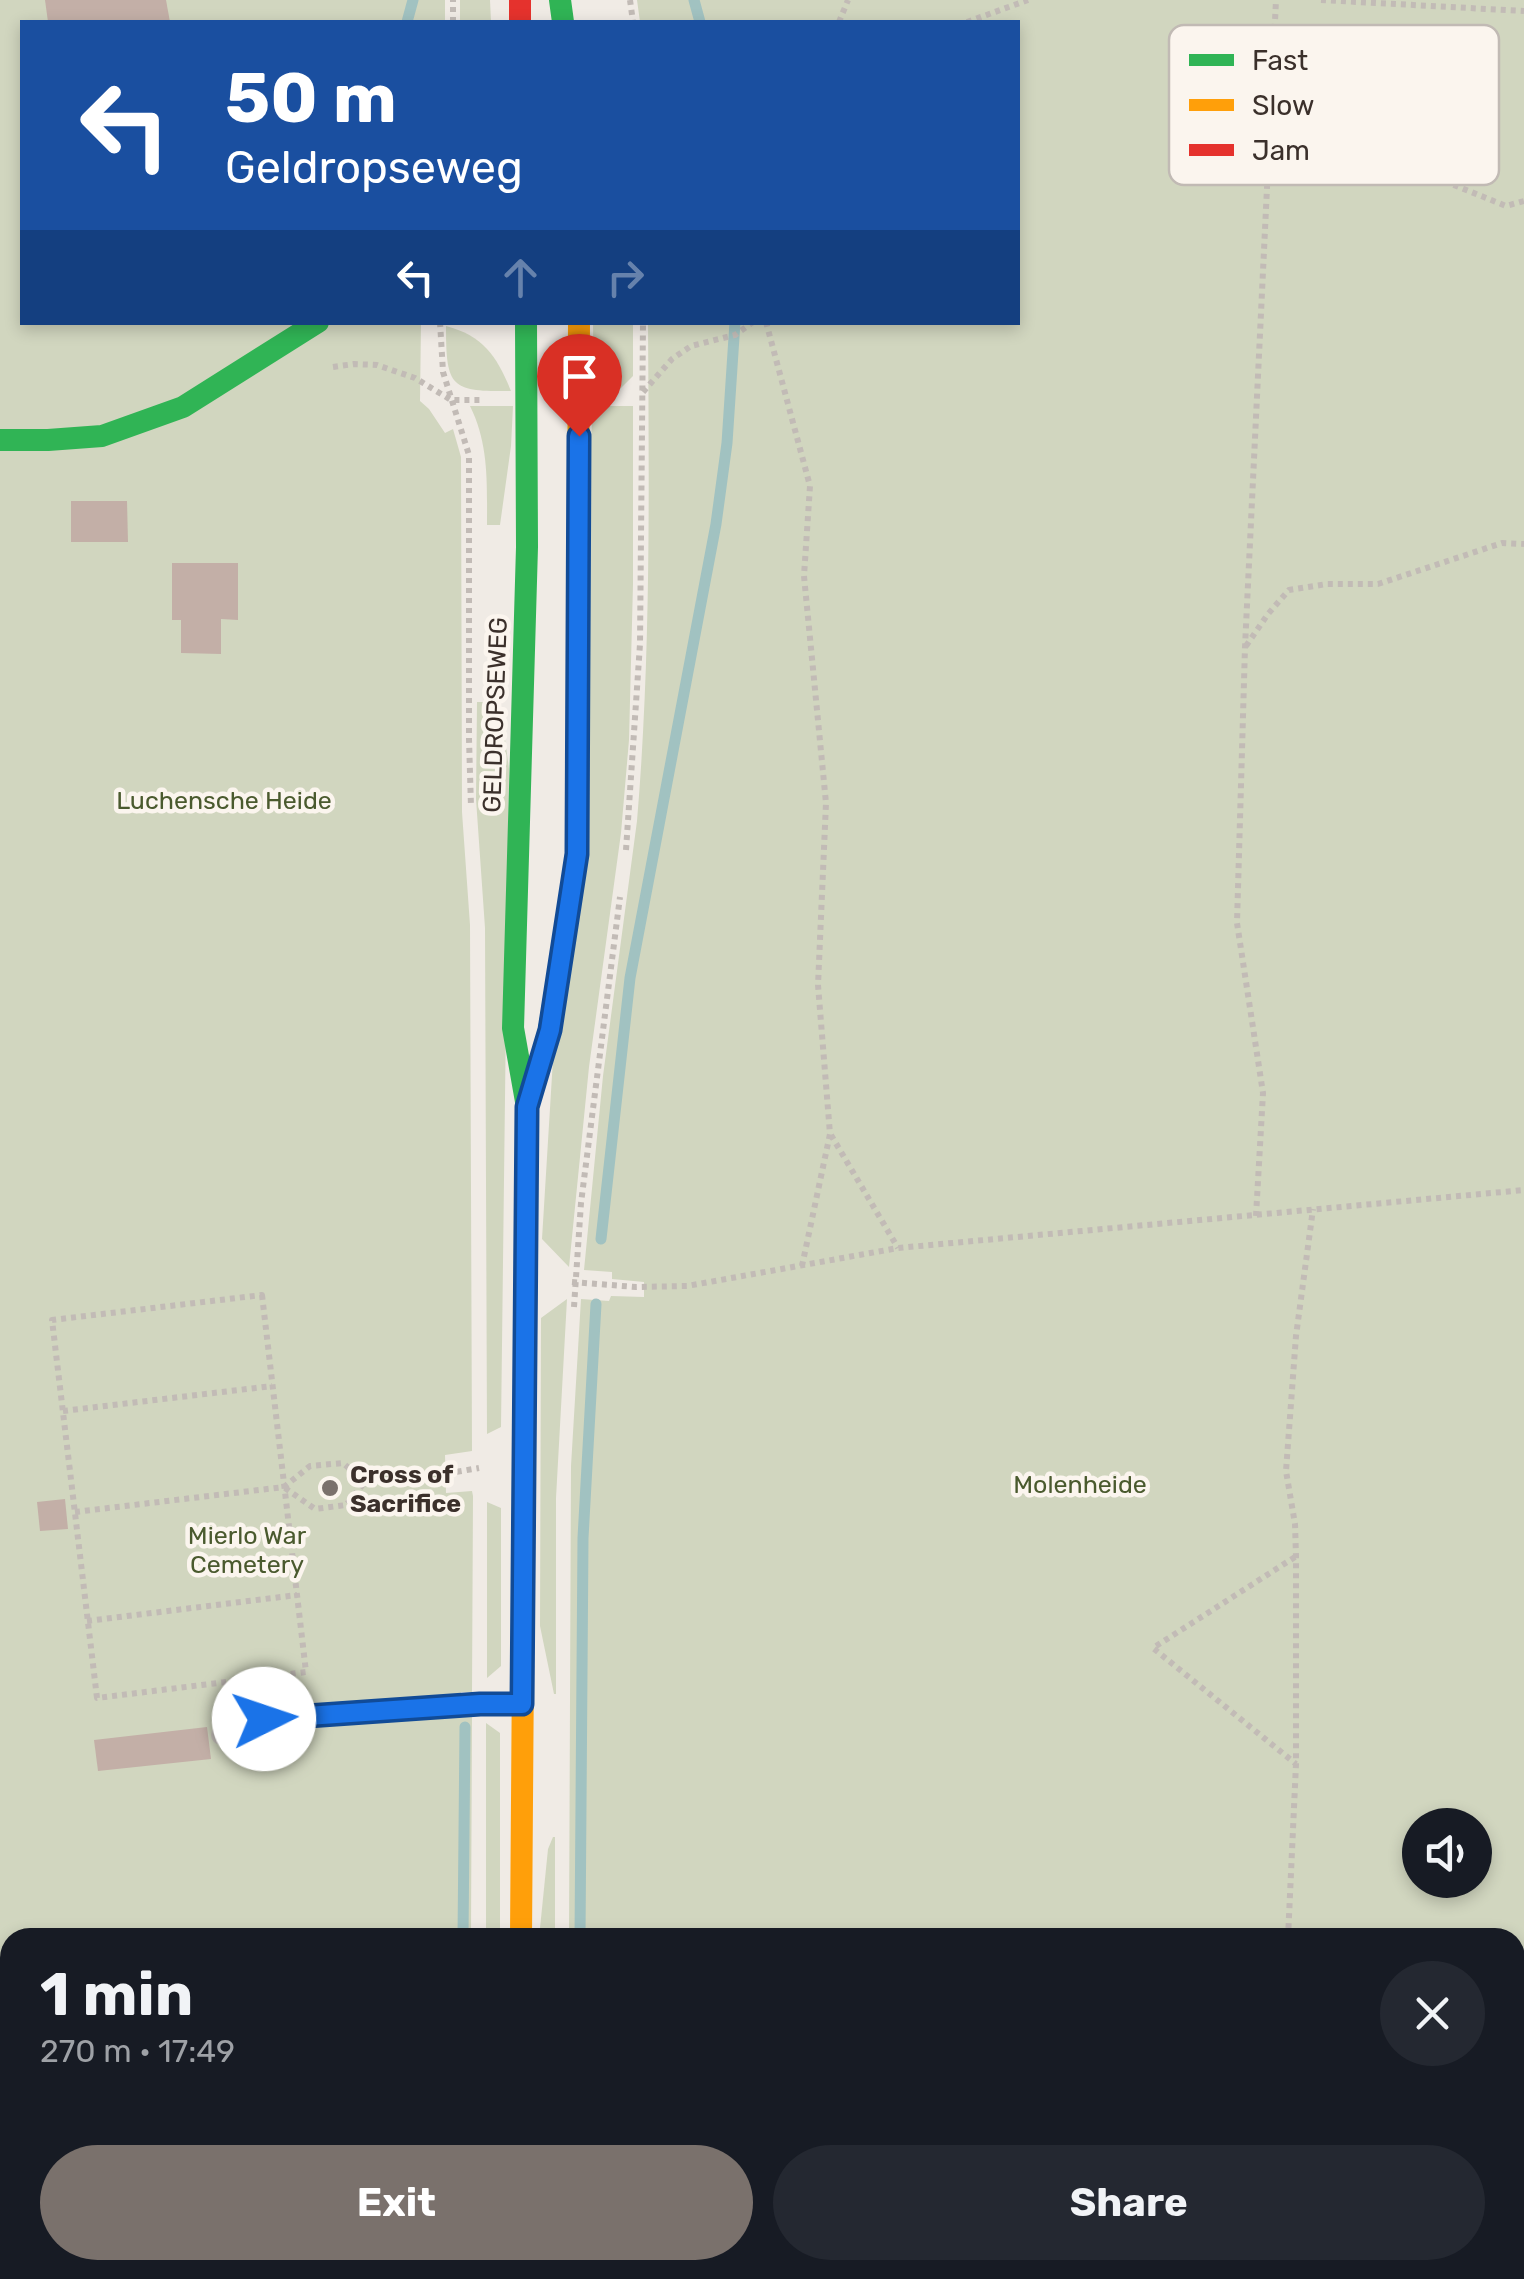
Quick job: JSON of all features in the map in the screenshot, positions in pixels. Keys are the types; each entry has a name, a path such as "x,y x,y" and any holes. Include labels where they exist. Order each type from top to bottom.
{"main road":[{"path":"0,440 102,436 154,418 183,407 313,325"},
{"name":"GELDROPSEWEG","path":"521,1928 527,1107 514,1028 526,566 526,325"},
{"name":"GELDROPSEWEG","path":"527,1107 550,1030 577,854 580,325"}],"lane":[{"path":"220,1735 251,1734 264,1719 522,1704"}],"path":[{"path":"973,20 1028,0"},
{"path":"1275,25 1276,0"},
{"path":"1320,0 1524,10"},
{"path":"1256,1216 1263,1093 1236,922 1267,185"},
{"path":"1454,185 1506,206 1524,201"},
{"name":"GELDROPSEWEG","path":"440,325 443,372 469,455 473,672 469,698"},
{"path":"642,325 642,393 672,359 691,346 735,335 749,325"},
{"path":"767,325 810,486 804,576 826,803 818,986 830,1134 802,1266"},
{"path":"321,370 376,365 415,378 451,400"},
{"path":"1246,647 1290,590 1327,584 1378,584 1502,543 1524,544"},
{"path":"830,1134 898,1248"},
{"path":"576,1282 636,1288 687,1286 898,1248 1524,1190"},
{"path":"1288,1928 1296,1764 1296,1556 1286,1472 1296,1336 1313,1209"},
{"path":"262,1295 306,1672 96,1698 62,1411 52,1320 262,1295"},
{"path":"62,1411 272,1386"},
{"path":"75,1512 284,1488 310,1466 343,1463 365,1482"},
{"path":"284,1488 315,1509 346,1505 365,1482 444,1474"},
{"path":"1296,1556 1153,1648 1296,1764"},
{"path":"87,1621 297,1596"}],"green space":[{"path":"0,0 445,0 445,20 20,20 20,325 421,325 420,401 445,433 453,429 461,457 462,812 470,925 472,1451 445,1455 446,1493 472,1491 473,1496 472,1692 461,1692 456,1713 472,1714 471,1928 0,1928"},
{"path":"460,0 490,0 491,20 460,20"},
{"name":"Molenheide","path":"637,0 1524,0 1524,1928 569,1928 571,1466 581,1299 644,1297 644,1282 612,1279 612,1272 584,1270 603,1076 637,821 645,696 648,325 1020,325 1020,20 640,20"},
{"path":"593,325 633,325 633,376 620,389 594,391"},
{"path":"446,326 470,336 488,350 511,391 475,390 456,382 450,374"},
{"path":"470,406 513,406 500,525 487,525 484,449"},
{"path":"593,406 633,406 629,740 569,1267 542,1239"},
{"path":"477,702 500,702 509,769 501,1427 487,1434 485,928 476,799"},
{"path":"567,1299 556,1498 554,1694 540,1626 541,1318"},
{"path":"487,1502 501,1508 501,1666 487,1678"},
{"path":"486,1723 500,1733 500,1928 486,1928"},
{"path":"555,1837 555,1928 540,1928 548,1849"}],"building":[{"path":"45,0 166,0 170,20 48,20"},
{"path":"71,501 127,501 128,542 71,542"},
{"path":"172,563 238,563 238,620 221,619 221,654 181,653 181,620 172,620"},
{"path":"65,1499 68,1529 40,1531 37,1502"},
{"path":"207,1727 211,1759 98,1771 94,1740"}],"waterway":[{"path":"408,20 413,0"},
{"path":"694,0 699,20"},
{"path":"601,1239 630,978 716,524 727,443 735,325"},
{"path":"580,1928 583,1538 596,1304"},
{"path":"463,1928 465,1727"}],"traffic: fast":[{"path":"560,0 563,20"},
{"path":"0,440 102,436 183,407 313,325"},
{"path":"525,1387 527,1107 513,1028 527,547 526,325"},
{"path":"532,1091 549,1030 577,854 578,549"}],"traffic: slow":[{"path":"578,549 579,325"},
{"path":"521,1928 525,1387"}],"traffic: jam":[{"path":"520,0 520,20"}],"place":[{"name":"Cross of Sacrifice","path":"330,1488"}],"route":[{"path":"264,1719 522,1704 527,1107 550,1030 577,854 579,436"}],"park label":[{"name":"Luchensche Heide","path":"224,800"},
{"name":"Mierlo War Cemetery","path":"247,1550"}]}
